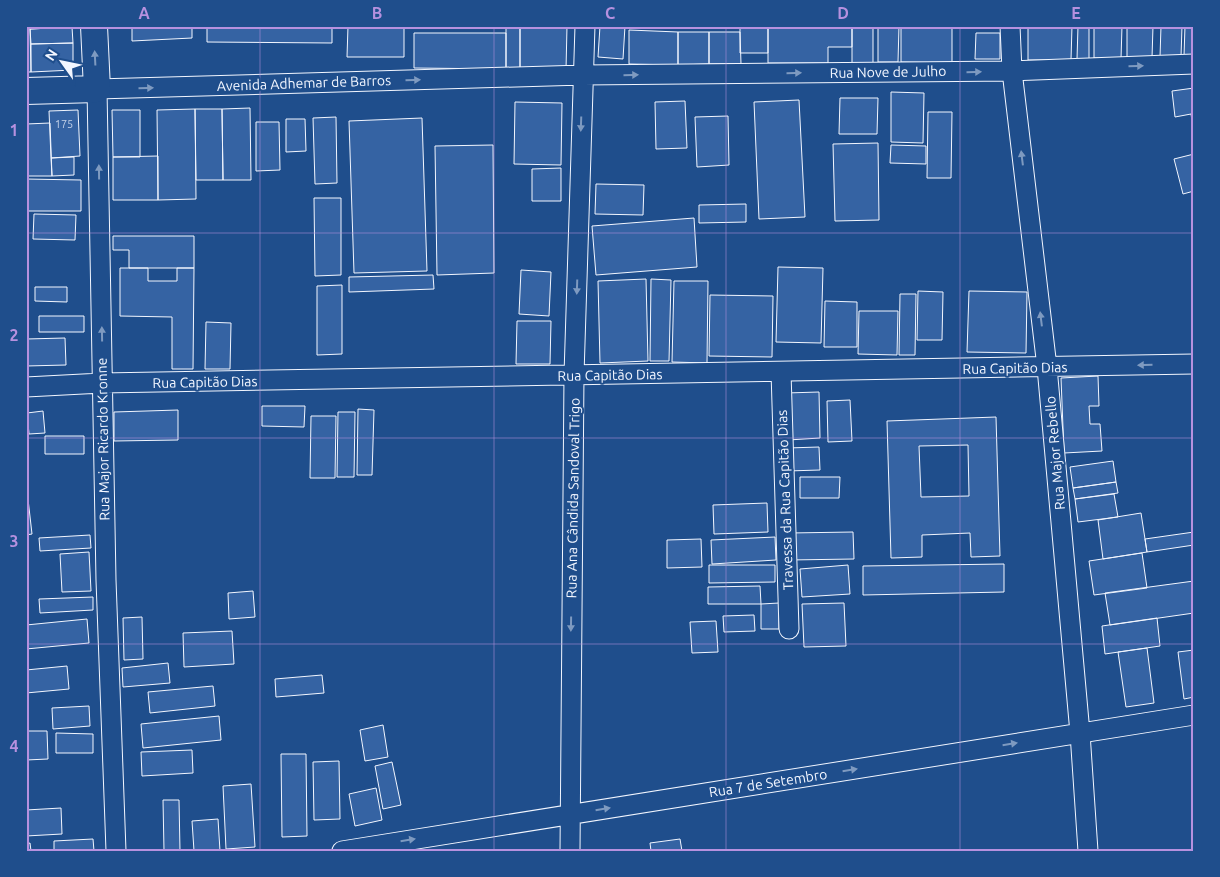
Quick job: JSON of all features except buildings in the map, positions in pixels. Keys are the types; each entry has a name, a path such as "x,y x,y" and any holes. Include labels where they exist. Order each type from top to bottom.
{"main road":[{"name":"Rua Major Ricardo Kronne","path":"94,26 97,89"},
{"name":"Avenida Adhemar de Barros","path":"26,91 97,89"}],"street":[{"name":"Rua Ana Cândida Sandoval Trigo","path":"570,851 574,375 584,26"},
{"name":"Rua Major Rebello","path":"1010,26 1012,71 1047,368 1080,733 1088,851"},
{"name":"Rua Nove de Julho","path":"583,75 1012,71 1194,64"},
{"name":"Avenida Adhemar de Barros","path":"97,89 583,75"},
{"name":"Rua Major Ricardo Kronne","path":"97,89 106,580 116,851"},
{"name":"Rua Capitão Dias","path":"26,387 102,383 1194,364"},
{"name":"Travessa da Rua Capitão Dias","path":"781,372 789,629"},
{"name":"Rua 7 de Setembro","path":"342,851 1194,715"}]}
